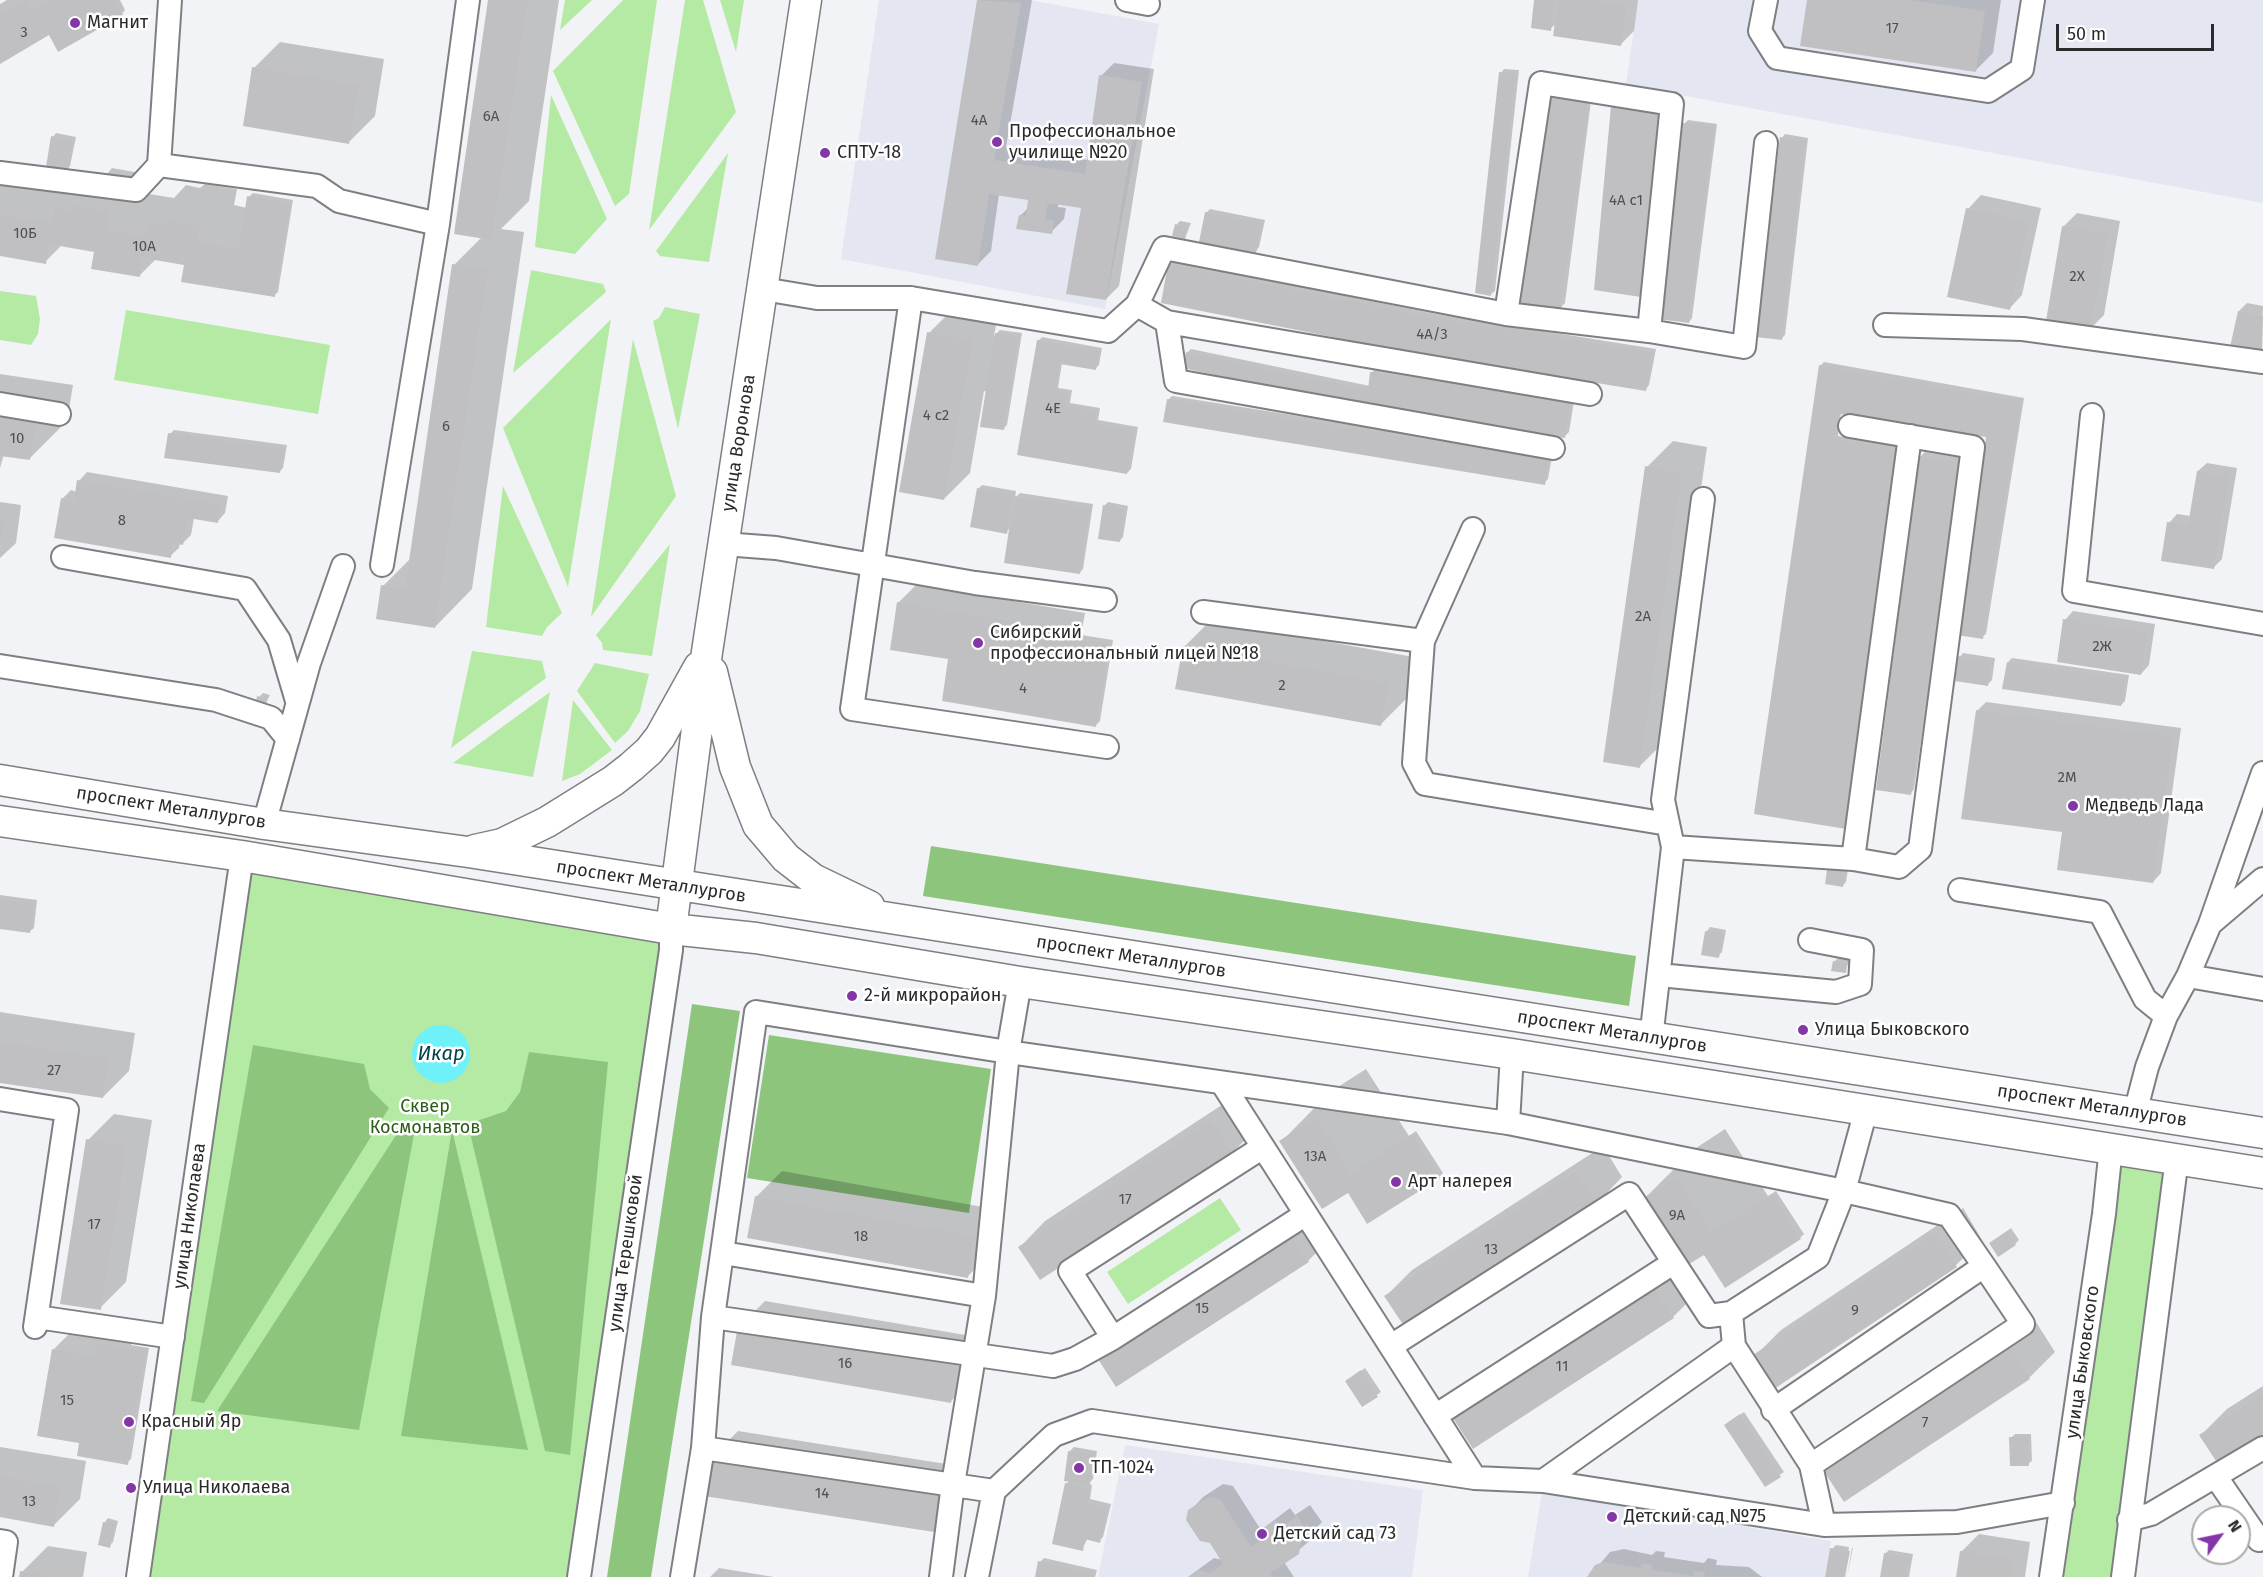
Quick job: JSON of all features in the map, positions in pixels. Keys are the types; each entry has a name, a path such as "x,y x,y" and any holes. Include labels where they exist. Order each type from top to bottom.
{"main road":[{"name":"улица Воронова","path":"671,929 707,652 806,0"},
{"path":"468,852 502,844 546,822 613,781 649,751 669,722 707,652"},
{"path":"707,652 725,734 758,825 786,858 813,879 852,900 916,923"},
{"name":"проспект Металлургов","path":"0,780 256,822 468,852 2263,1133"},
{"name":"проспект Металлургов","path":"0,821 242,856 671,929 756,938 1020,982 1512,1054 2111,1147 2263,1173"},
{"path":"242,856 256,822"},
{"path":"2111,1147 2126,1112"},
{"path":"2177,1158 2183,1120"}],"street":[{"path":"0,172 136,190 159,165 170,0"},
{"path":"382,565 438,224 468,0"},
{"path":"1766,0 1761,31 1777,58 1988,91 2022,69 2033,0"},
{"path":"1506,314 1541,83 1672,104 1649,331"},
{"path":"763,289 817,298 911,298 1108,332 1137,306 1164,248 1506,314 1649,331 1744,346 1766,143"},
{"path":"159,165 317,186 339,201 438,224"},
{"path":"911,298 852,709 1107,747"},
{"path":"1137,306 1167,322 1590,394"},
{"path":"1167,322 1176,381 1553,448"},
{"path":"1885,325 2023,329 2263,362"},
{"path":"0,404 59,414"},
{"path":"2092,415 2074,591 2263,624"},
{"path":"1673,847 1853,859 1899,867 1920,849 1973,447 1850,426"},
{"path":"1853,859 1910,436"},
{"path":"1651,1039 1673,847 1663,801 1702,499"},
{"path":"1473,529 1423,641 1414,763 1425,784 1668,824"},
{"path":"724,544 776,548 873,563 975,583 1105,600"},
{"path":"63,557 245,589 279,640 297,701"},
{"path":"256,822 288,738 297,701 342,566"},
{"path":"1203,612 1423,641"},
{"path":"0,666 216,700 271,718 288,738"},
{"path":"2126,1112 2147,1067 2166,1016 2188,976 2210,924 2263,772"},
{"name":"улица Николаева","path":"138,1577 242,856"},
{"path":"2210,924 2263,879"},
{"path":"1960,890 2100,912 2145,999 2166,1016"},
{"name":"улица Терешковой","path":"579,1577 671,950 671,929"},
{"path":"1659,975 1836,992 1860,984 1862,950 1810,940"},
{"path":"2188,976 2263,989"},
{"path":"941,1577 953,1484 984,1296 1008,1052 1020,982"},
{"path":"682,1577 703,1448 713,1317 756,1012 1008,1052 1508,1123 1844,1191 1949,1215 2023,1324 1811,1465"},
{"path":"1508,1123 1512,1054"},
{"path":"1222,1083 1475,1478"},
{"path":"0,1099 67,1110 36,1322 173,1337"},
{"path":"1390,1346 1629,1194 1672,1263 1709,1316 1731,1312 1818,1257 1844,1191 1866,1110"},
{"path":"1113,1338 1070,1271 1263,1147"},
{"name":"улица Быковского","path":"2051,1577 2104,1214 2111,1147"},
{"path":"2123,1577 2170,1234 2177,1158"},
{"path":"713,1317 1053,1366 1075,1359 1113,1338 1306,1214"},
{"path":"723,1253 984,1296"},
{"path":"1435,1416 1672,1263"},
{"path":"1773,1410 1984,1266"},
{"path":"1731,1312 1734,1346 1773,1410 1811,1465 1824,1525"},
{"path":"1543,1481 1734,1346"},
{"path":"977,1577 994,1491 1054,1435 1092,1421 1475,1478 1543,1481 1824,1525 1957,1522 2063,1503"},
{"path":"703,1448 994,1491"},
{"path":"2130,1520 2151,1514 2263,1448"},
{"path":"2216,1477 2259,1540 2263,1537"},
{"path":"0,1541 6,1542 0,1577"}],"shaded area":[{"name":"Профессиональное училище №20","path":"879,0 1030,0 1159,24 1105,309 841,259"},
{"path":"1638,0 2263,0 2263,203 1626,85"},
{"name":"Детский сад 73","path":"1125,1445 1423,1490 1412,1577 1098,1577"},
{"name":"Детский сад №75","path":"1542,1492 1831,1541 1825,1577 1528,1577"}],"green space":[{"path":"565,0 592,0 560,30"},
{"path":"623,0 657,0 629,194 615,206 553,71"},
{"path":"685,0 703,0 736,112 649,230"},
{"path":"720,0 744,0 736,52"},
{"path":"551,95 607,219 575,254 535,247"},
{"path":"728,153 709,262 660,256 656,251"},
{"path":"531,270 603,284 606,292 513,373"},
{"path":"0,291 36,296 40,319 38,334 31,345 0,340"},
{"path":"665,307 700,314 678,429 653,321 659,318"},
{"path":"126,310 330,345 318,414 114,380"},
{"path":"611,319 568,587 503,428"},
{"path":"633,339 676,496 591,617"},
{"path":"503,486 562,613 547,627 542,636 486,627"},
{"path":"670,544 652,656 603,650 602,643 596,635"},
{"path":"472,651 542,661 546,678 451,748"},
{"path":"595,663 649,674 640,711 628,731 615,743 577,691"},
{"path":"550,692 533,777 453,763"},
{"path":"573,700 612,750 580,774 562,781"},
{"path":"931,846 1636,956 1629,1006 923,896"},
{"name":"Сквер Космонавтов","path":"242,856 671,929 579,1577 138,1577"},
{"path":"692,1004 740,1011 651,1577 607,1577"},
{"path":"769,1035 991,1069 969,1213 747,1178"},
{"path":"253,1045 364,1064 370,1089 389,1108 204,1403 191,1401"},
{"path":"529,1052 608,1062 570,1455 545,1451 468,1124 506,1111 520,1092"},
{"path":"404,1123 415,1129 359,1430 217,1411"},
{"path":"452,1130 528,1450 401,1436"},
{"path":"2111,1147 2177,1158 2123,1577 2051,1577"},
{"path":"1220,1198 1241,1230 1128,1304 1107,1272"}],"water":[{"name":"Икар","path":"441,1025 452,1027 465,1038 470,1054 468,1065 457,1078 441,1083 430,1081 417,1070 412,1054 414,1043 425,1030"}],"building":[{"path":"23,0 28,0 34,10 52,0 114,0 123,15 58,52 49,35 0,64 0,14"},
{"path":"488,0 528,0 492,240 454,234"},
{"path":"977,0 1021,3 994,160 1085,174 1099,75 1142,82 1106,300 1066,294 1081,208 1048,203 1045,219 1054,221 1052,234 1016,229 1019,215 1026,216 1028,200 989,194 978,266 935,259"},
{"path":"1534,0 1555,0 1551,31 1531,28"},
{"path":"1558,0 1595,0 1627,5 1621,46 1553,36"},
{"path":"1807,0 1909,0 1985,11 1976,72 1800,46"},
{"path":"252,67 359,85 349,144 243,126"},
{"path":"1499,72 1516,74 1491,296 1475,293"},
{"path":"1548,91 1589,96 1561,309 1520,304"},
{"path":"1611,106 1659,112 1641,297 1594,290"},
{"path":"1683,123 1714,127 1689,323 1658,319"},
{"path":"51,136 73,140 67,171 46,167"},
{"path":"1780,137 1805,141 1782,340 1756,337"},
{"path":"247,196 290,203 275,297 181,282 184,265 143,258 140,277 91,269 94,252 49,244 46,264 0,256 0,214 52,223 55,208 72,211 74,205 109,211 106,230 145,236 148,222 165,225 166,220 200,226 197,242 239,249"},
{"path":"1966,208 2029,221 2010,310 1947,297"},
{"path":"1205,212 1262,223 1256,253 1199,242"},
{"path":"1175,224 1188,227 1185,239 1172,236"},
{"path":"2062,226 2108,233 2091,329 2046,321"},
{"path":"452,264 488,269 435,628 376,619 381,585 405,589"},
{"path":"1168,264 1431,317 1653,352 1646,391 1423,355 1161,303"},
{"path":"2238,311 2263,316 2262,353 2230,347"},
{"path":"927,332 973,340 944,500 899,492"},
{"path":"995,333 1019,337 1004,430 980,427"},
{"path":"1037,340 1099,351 1096,370 1060,364 1055,391 1069,393 1067,406 1097,411 1095,424 1135,431 1127,474 1017,455"},
{"path":"1186,352 1368,390 1370,372 1572,398 1565,438 1368,410 1183,368"},
{"path":"1819,365 2021,402 1983,639 1957,635 1986,437 1839,414 1835,439 1898,448 1846,829 1754,814"},
{"path":"1167,399 1549,459 1545,485 1163,422"},
{"path":"0,417 36,422 30,460 0,456"},
{"path":"168,433 284,449 280,473 164,458"},
{"path":"1919,456 1960,462 1911,795 1876,790"},
{"path":"1645,466 1682,473 1640,768 1603,762"},
{"path":"2197,471 2229,476 2214,569 2161,561 2167,522 2188,525"},
{"path":"77,480 221,504 218,523 188,518 183,545 173,543 171,558 54,538 61,498 74,501"},
{"path":"977,488 1013,494 1007,534 970,527"},
{"path":"1014,496 1090,508 1080,574 1004,563"},
{"path":"1103,505 1125,509 1120,542 1098,539"},
{"path":"0,521 4,522 1,541 0,541"},
{"path":"897,602 1068,630 1067,637 1110,644 1096,727 942,701 948,659 890,650"},
{"path":"2063,619 2147,632 2141,675 2057,662"},
{"path":"1183,646 1389,683 1381,726 1175,689"},
{"path":"1958,656 1992,661 1988,686 1955,681"},
{"path":"2007,662 2126,679 2121,706 2002,689"},
{"path":"257,696 267,699 265,708 255,706"},
{"path":"1976,710 2173,736 2153,883 2057,870 2062,832 1961,819"},
{"path":"1827,870 1845,872 1843,887 1825,884"},
{"path":"0,899 34,904 30,933 0,929"},
{"path":"1705,931 1723,933 1719,958 1701,955"},
{"path":"1833,961 1847,963 1846,973 1831,971"},
{"path":"0,1042 109,1058 103,1098 0,1083"},
{"path":"1316,1117 1351,1173 1412,1134 1440,1178 1367,1224 1348,1193 1322,1209 1279,1141"},
{"path":"1211,1120 1233,1154 1040,1280 1018,1247"},
{"path":"86,1139 127,1146 101,1310 60,1304"},
{"path":"1576,1171 1597,1204 1406,1329 1384,1296"},
{"path":"1676,1177 1711,1232 1772,1194 1801,1239 1725,1288 1704,1255 1686,1266 1642,1199"},
{"path":"755,1196 975,1236 968,1278 747,1238"},
{"path":"1289,1231 1309,1262 1116,1387 1096,1356"},
{"path":"2007,1231 2016,1245 1998,1257 1989,1243"},
{"path":"1936,1233 1957,1267 1774,1389 1753,1355"},
{"path":"1653,1285 1674,1318 1473,1449 1451,1415"},
{"path":"738,1326 958,1364 951,1403 731,1365"},
{"path":"96,1343 146,1351 128,1465 77,1456 79,1443 37,1436 52,1349 94,1356"},
{"path":"2007,1344 2030,1379 1844,1502 1821,1467"},
{"path":"1361,1370 1378,1397 1362,1407 1345,1381"},
{"path":"2263,1394 2263,1439 2220,1467 2199,1435"},
{"path":"1740,1414 1781,1477 1765,1487 1724,1425"},
{"path":"2009,1437 2028,1437 2029,1466 2010,1466"},
{"name":"ТП-1024","path":"1068,1451 1094,1454 1090,1485 1064,1481"},
{"path":"710,1456 940,1492 934,1532 704,1496"},
{"path":"0,1476 61,1487 54,1527 0,1517"},
{"path":"1065,1483 1090,1489 1087,1503 1108,1507 1100,1543 1085,1539 1083,1551 1052,1544"},
{"path":"1209,1497 1220,1499 1251,1547 1259,1541 1255,1534 1276,1520 1281,1527 1297,1516 1310,1536 1301,1542 1299,1554 1270,1573 1273,1577 1189,1577 1199,1570 1210,1573 1223,1564 1210,1543 1200,1541 1186,1520 1188,1510"},
{"path":"103,1522 115,1524 110,1548 98,1545"},
{"path":"1830,1548 1850,1551 1845,1577 1825,1577"},
{"path":"1960,1551 2014,1559 2011,1577 1956,1577"},
{"path":"1884,1553 1910,1558 1907,1577 1880,1577"},
{"path":"1038,1561 1094,1573 1093,1577 1035,1577"},
{"path":"1603,1562 1641,1568 1642,1563 1653,1565 1652,1570 1693,1576 1694,1571 1705,1572 1704,1577 1587,1577 1595,1565"},
{"path":"20,1571 50,1576 50,1577 19,1577"}],"place":[{"name":"Магнит","path":"75,23"},
{"name":"Профессиональное училище №20","path":"997,142"},
{"name":"СПТУ-18","path":"825,153"},
{"name":"Сибирский профессиональный лицей №18","path":"978,643"},
{"name":"Медведь Лада","path":"2073,806"},
{"name":"2-й микрорайон","path":"852,996"},
{"name":"Улица Быковского","path":"1803,1030"},
{"name":"Арт налерея","path":"1396,1182"},
{"name":"Красный Яр","path":"129,1422"},
{"name":"ТП-1024","path":"1079,1468"},
{"name":"Улица Николаева","path":"131,1488"},
{"name":"Детский сад №75","path":"1612,1517"},
{"name":"Детский сад 73","path":"1262,1534"}]}
